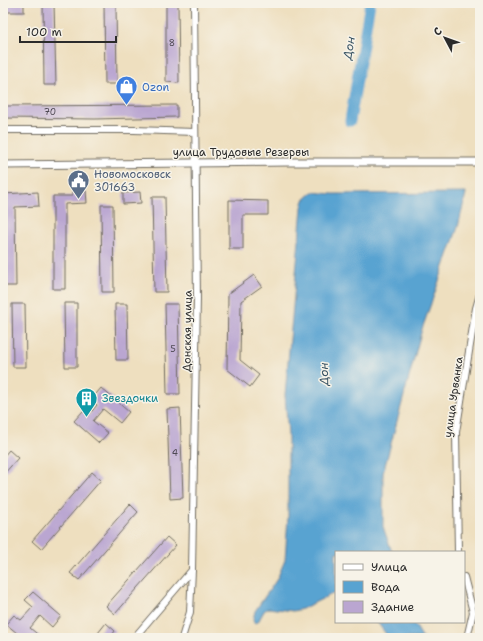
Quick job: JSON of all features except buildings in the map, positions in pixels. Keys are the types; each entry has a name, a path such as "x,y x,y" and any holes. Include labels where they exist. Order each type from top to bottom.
{"street":[{"name":"Донская улица","path":"182,638 190,612 192,570 198,298 194,3"},
{"path":"3,130 134,130 195,132"},
{"name":"улица Трудовые Резервы","path":"3,165 480,162"},
{"name":"улица Урванка","path":"458,551 456,432 476,308 480,294"},
{"path":"134,638 192,570"},
{"path":"465,581 473,612 467,638"}],"water":[{"path":"313,192 333,194 466,193 458,227 422,329 383,473 383,527 392,551 335,551 335,592 302,609 293,611 268,608 264,611 258,622 254,623 253,620 255,611 277,579 285,560 288,517 288,435 285,395 302,207 304,200"},
{"path":"378,623 414,623 423,638 389,638"}],"waterway":[{"name":"Дон","path":"350,121 370,3"}],"place":[{"name":"Ozon","path":"126,106"},
{"name":"Новомосковск 301663","path":"79,200"},
{"name":"Звездочки","path":"86,418"}]}
